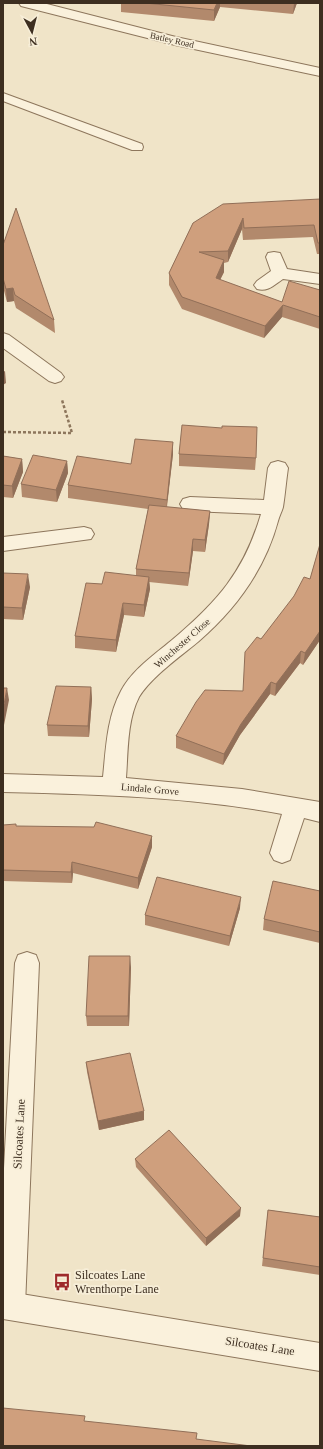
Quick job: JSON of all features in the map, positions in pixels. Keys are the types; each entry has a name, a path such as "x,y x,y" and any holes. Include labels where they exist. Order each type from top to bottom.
{"street":[{"name":"Batley Road","path":"26,3 175,41 320,72"},
{"path":"263,285 277,265 320,279"},
{"path":"3,339 55,377"},
{"name":"Winchester Close","path":"114,786 122,721 129,696 148,672 214,615 255,560 266,534 273,507 278,468"},
{"path":"190,504 273,507"},
{"path":"3,544 64,527 84,534"},
{"name":"Lindale Grove","path":"3,783 114,786 194,792 320,812"},
{"path":"282,854 296,807"},
{"name":"Silcoates Lane","path":"27,963 7,1305 320,1357"}],"lane":[{"path":"3,97 137,147"}],"path":[{"path":"3,432 72,433 55,377"}],"building":[{"path":"145,3 217,3 214,10"},
{"path":"320,199 320,243 318,243 314,225 244,228 243,218 228,251 199,252 224,260 216,278 282,302 289,281 320,290 320,317 283,305 265,326 182,297 169,273 193,223 223,204"},
{"path":"16,208 54,320 15,295 13,288 6,289 3,278 3,245"},
{"path":"182,425 222,428 222,426 257,427 256,458 179,454"},
{"path":"135,439 173,442 167,500 68,485 77,456 131,464"},
{"path":"33,455 67,461 56,490 21,484"},
{"path":"3,456 22,459 12,486 3,485"},
{"path":"149,505 210,511 205,540 193,539 189,573 136,569"},
{"path":"320,544 320,631 305,653 301,651 276,684 271,682 241,724 224,754 176,736 196,702 205,690 243,691 245,652 257,637 261,639 294,596 304,577 310,579"},
{"path":"105,572 149,577 144,605 123,603 116,640 75,636 86,583 102,584"},
{"path":"3,573 28,574 22,608 3,607"},
{"path":"56,686 91,687 88,726 47,725"},
{"path":"3,688 7,688 3,710"},
{"path":"96,822 152,836 138,878 72,862 71,872 3,870 3,825 16,824 16,826 94,827"},
{"path":"157,877 241,897 230,936 145,915"},
{"path":"273,881 320,891 320,932 264,919"},
{"path":"89,956 130,956 128,1016 86,1016"},
{"path":"130,1053 144,1111 98,1121 86,1062"},
{"path":"169,1130 241,1208 206,1238 135,1159"},
{"path":"268,1210 320,1217 320,1267 263,1258"},
{"path":"3,1408 85,1416 84,1421 197,1433 196,1439 251,1446 3,1446"}],"place":[{"name":"Silcoates Lane Wrenthorpe Lane","path":"62,1282"}]}
